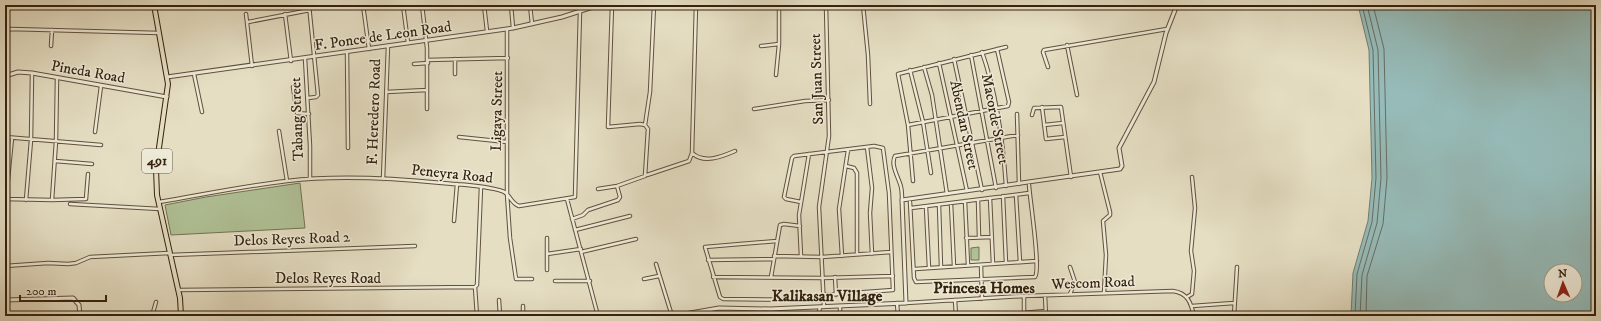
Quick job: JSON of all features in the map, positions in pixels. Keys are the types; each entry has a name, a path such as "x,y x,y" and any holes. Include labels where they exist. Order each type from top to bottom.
{"main road":[{"name":"491","path":"154,5 167,77 167,97 156,169 158,202 178,290 181,316"}],"street":[{"path":"308,98 316,98 318,95 309,5"},
{"path":"363,5 368,49"},
{"path":"403,5 408,43"},
{"path":"422,5 426,41 427,109"},
{"path":"484,5 486,31"},
{"path":"510,5 513,28"},
{"path":"530,5 532,24"},
{"name":"F. Ponce de Leon Road","path":"167,77 291,61 513,28 599,5"},
{"path":"612,5 608,127 610,129 628,124 645,125"},
{"path":"598,189 617,186 643,178 645,174 648,129 645,125 651,85 654,5"},
{"path":"645,174 647,175 689,161 692,153 696,5"},
{"path":"776,75 779,44 779,5"},
{"name":"San Juan Street","path":"824,307 819,207 828,152 829,100 826,5"},
{"path":"863,5 868,55 870,104"},
{"path":"902,200 1019,185 1120,169 1122,166 1120,148 1154,82 1168,29 1177,5"},
{"path":"248,22 310,10"},
{"path":"580,10 576,194 575,197 567,199 590,281 598,316"},
{"path":"246,14 252,66"},
{"path":"285,14 291,61"},
{"path":"5,40 11,29 159,33"},
{"name":"Ligaya Street","path":"507,29 507,194 510,238 516,280 532,279"},
{"path":"1048,67 1044,50 1168,29"},
{"path":"51,46 52,30"},
{"path":"761,46 779,44"},
{"path":"1068,45 1076,95"},
{"name":"F. Heredero Road","path":"383,179 388,46"},
{"path":"913,181 908,125 898,75 899,73 1006,47"},
{"path":"908,125 1008,106 1009,104 997,49"},
{"path":"347,52 348,148"},
{"path":"982,52 989,74 1002,137 1006,186"},
{"name":"Macorde Street","path":"971,55 996,188"},
{"name":"Tabang Street","path":"305,58 308,98 310,179"},
{"path":"414,64 455,59 508,58"},
{"path":"454,74 455,59"},
{"path":"954,59 967,114 982,190"},
{"name":"Abendan Street","path":"939,63 967,191"},
{"path":"924,67 932,94 947,194"},
{"path":"910,70 923,122 931,173"},
{"name":"Pineda Road","path":"5,76 18,72 32,73 167,97"},
{"path":"26,200 31,140 32,73"},
{"path":"194,74 202,112"},
{"path":"52,200 56,141 57,78"},
{"path":"95,132 101,86"},
{"path":"293,87 297,113 308,114"},
{"path":"386,92 427,90"},
{"path":"754,109 805,101 829,100"},
{"path":"1032,115 1033,109 1042,107 1061,107 1071,177"},
{"path":"1042,107 1046,139 1065,137"},
{"path":"1017,114 1019,185"},
{"path":"1044,125 1063,123"},
{"path":"279,131 287,181"},
{"path":"656,264 672,316 719,308 754,310 897,302 906,303 902,200 894,160 899,154 1018,135"},
{"path":"5,137 101,145"},
{"path":"459,137 507,142"},
{"path":"12,138 6,199 87,199 88,174"},
{"path":"801,202 786,199 784,197 792,158 794,156 879,146 884,150 889,193 893,291 824,295"},
{"path":"868,147 872,188 870,213 872,254"},
{"path":"842,256 839,209 848,150"},
{"path":"692,153 696,158 707,159 720,157 735,151"},
{"path":"801,257 801,202 809,154"},
{"path":"55,161 92,164"},
{"path":"846,166 854,168 857,174 858,254"},
{"path":"1100,172 1110,212 1110,215 1103,221 1106,255 1104,293"},
{"path":"1192,177 1195,208 1191,251 1194,271 1192,294 1187,297 1192,306 1194,316"},
{"name":"Peneyra Road","path":"158,202 287,181 310,179 383,179 481,187 502,191 507,194 512,203 519,206 567,199"},
{"path":"454,221 457,184"},
{"path":"910,202 915,269 914,278 917,283 1035,277 1037,275 1029,185"},
{"path":"572,219 584,214 588,210 618,200 620,197 617,186"},
{"path":"477,316 476,286 481,187"},
{"path":"911,208 1029,193"},
{"path":"1016,195 1020,262"},
{"path":"1004,196 1006,263"},
{"path":"990,198 993,264"},
{"path":"978,200 979,237"},
{"path":"965,201 968,265"},
{"path":"951,203 954,266"},
{"path":"70,204 160,210"},
{"path":"939,205 941,267"},
{"path":"926,207 929,268"},
{"path":"575,230 630,216"},
{"path":"770,277 781,224 800,226"},
{"path":"966,238 992,237"},
{"path":"547,270 548,238"},
{"path":"547,254 581,251 636,238"},
{"path":"777,241 706,247 705,249 713,277 722,298 824,300"},
{"name":"Delos Reyes Road 2","path":"5,266 48,263 68,264 76,263 90,257 416,246"},
{"path":"708,260 774,257 822,257 891,252"},
{"path":"915,269 1036,261"},
{"path":"981,265 982,299"},
{"path":"1234,316 1237,267"},
{"path":"1070,268 1075,282 1070,294"},
{"path":"644,279 659,276"},
{"path":"713,277 823,278 893,276"},
{"path":"835,277 836,295"},
{"path":"555,281 590,281"},
{"name":"Delos Reyes Road","path":"178,290 476,286"},
{"name":"Wescom Road","path":"906,303 1045,295 1173,291 1180,292 1187,297"},
{"path":"1045,295 1046,316"},
{"path":"1024,296 1024,315"},
{"path":"5,300 73,298 79,305 80,316"},
{"path":"499,300 500,316"},
{"path":"955,300 956,316"},
{"path":"152,316 156,302"},
{"path":"897,302 898,316"},
{"path":"1192,306 1234,303"},
{"path":"523,306 523,316"},
{"path":"840,306 840,316"},
{"path":"818,316 820,307"},
{"path":"1010,316 1010,314 1024,315 1046,311"},
{"path":"952,316 994,314 996,316"}],"green space":[{"path":"300,183 305,228 171,235 165,205 206,197"},
{"path":"979,247 979,260 971,260 971,248"}],"water":[{"path":"1358,5 1596,5 1596,316 1351,316 1353,273 1368,221 1372,178 1369,50"}],"district":[{"name":"Princesa Homes","path":"984,288"},
{"name":"Kalikasan Village","path":"827,296"}]}
